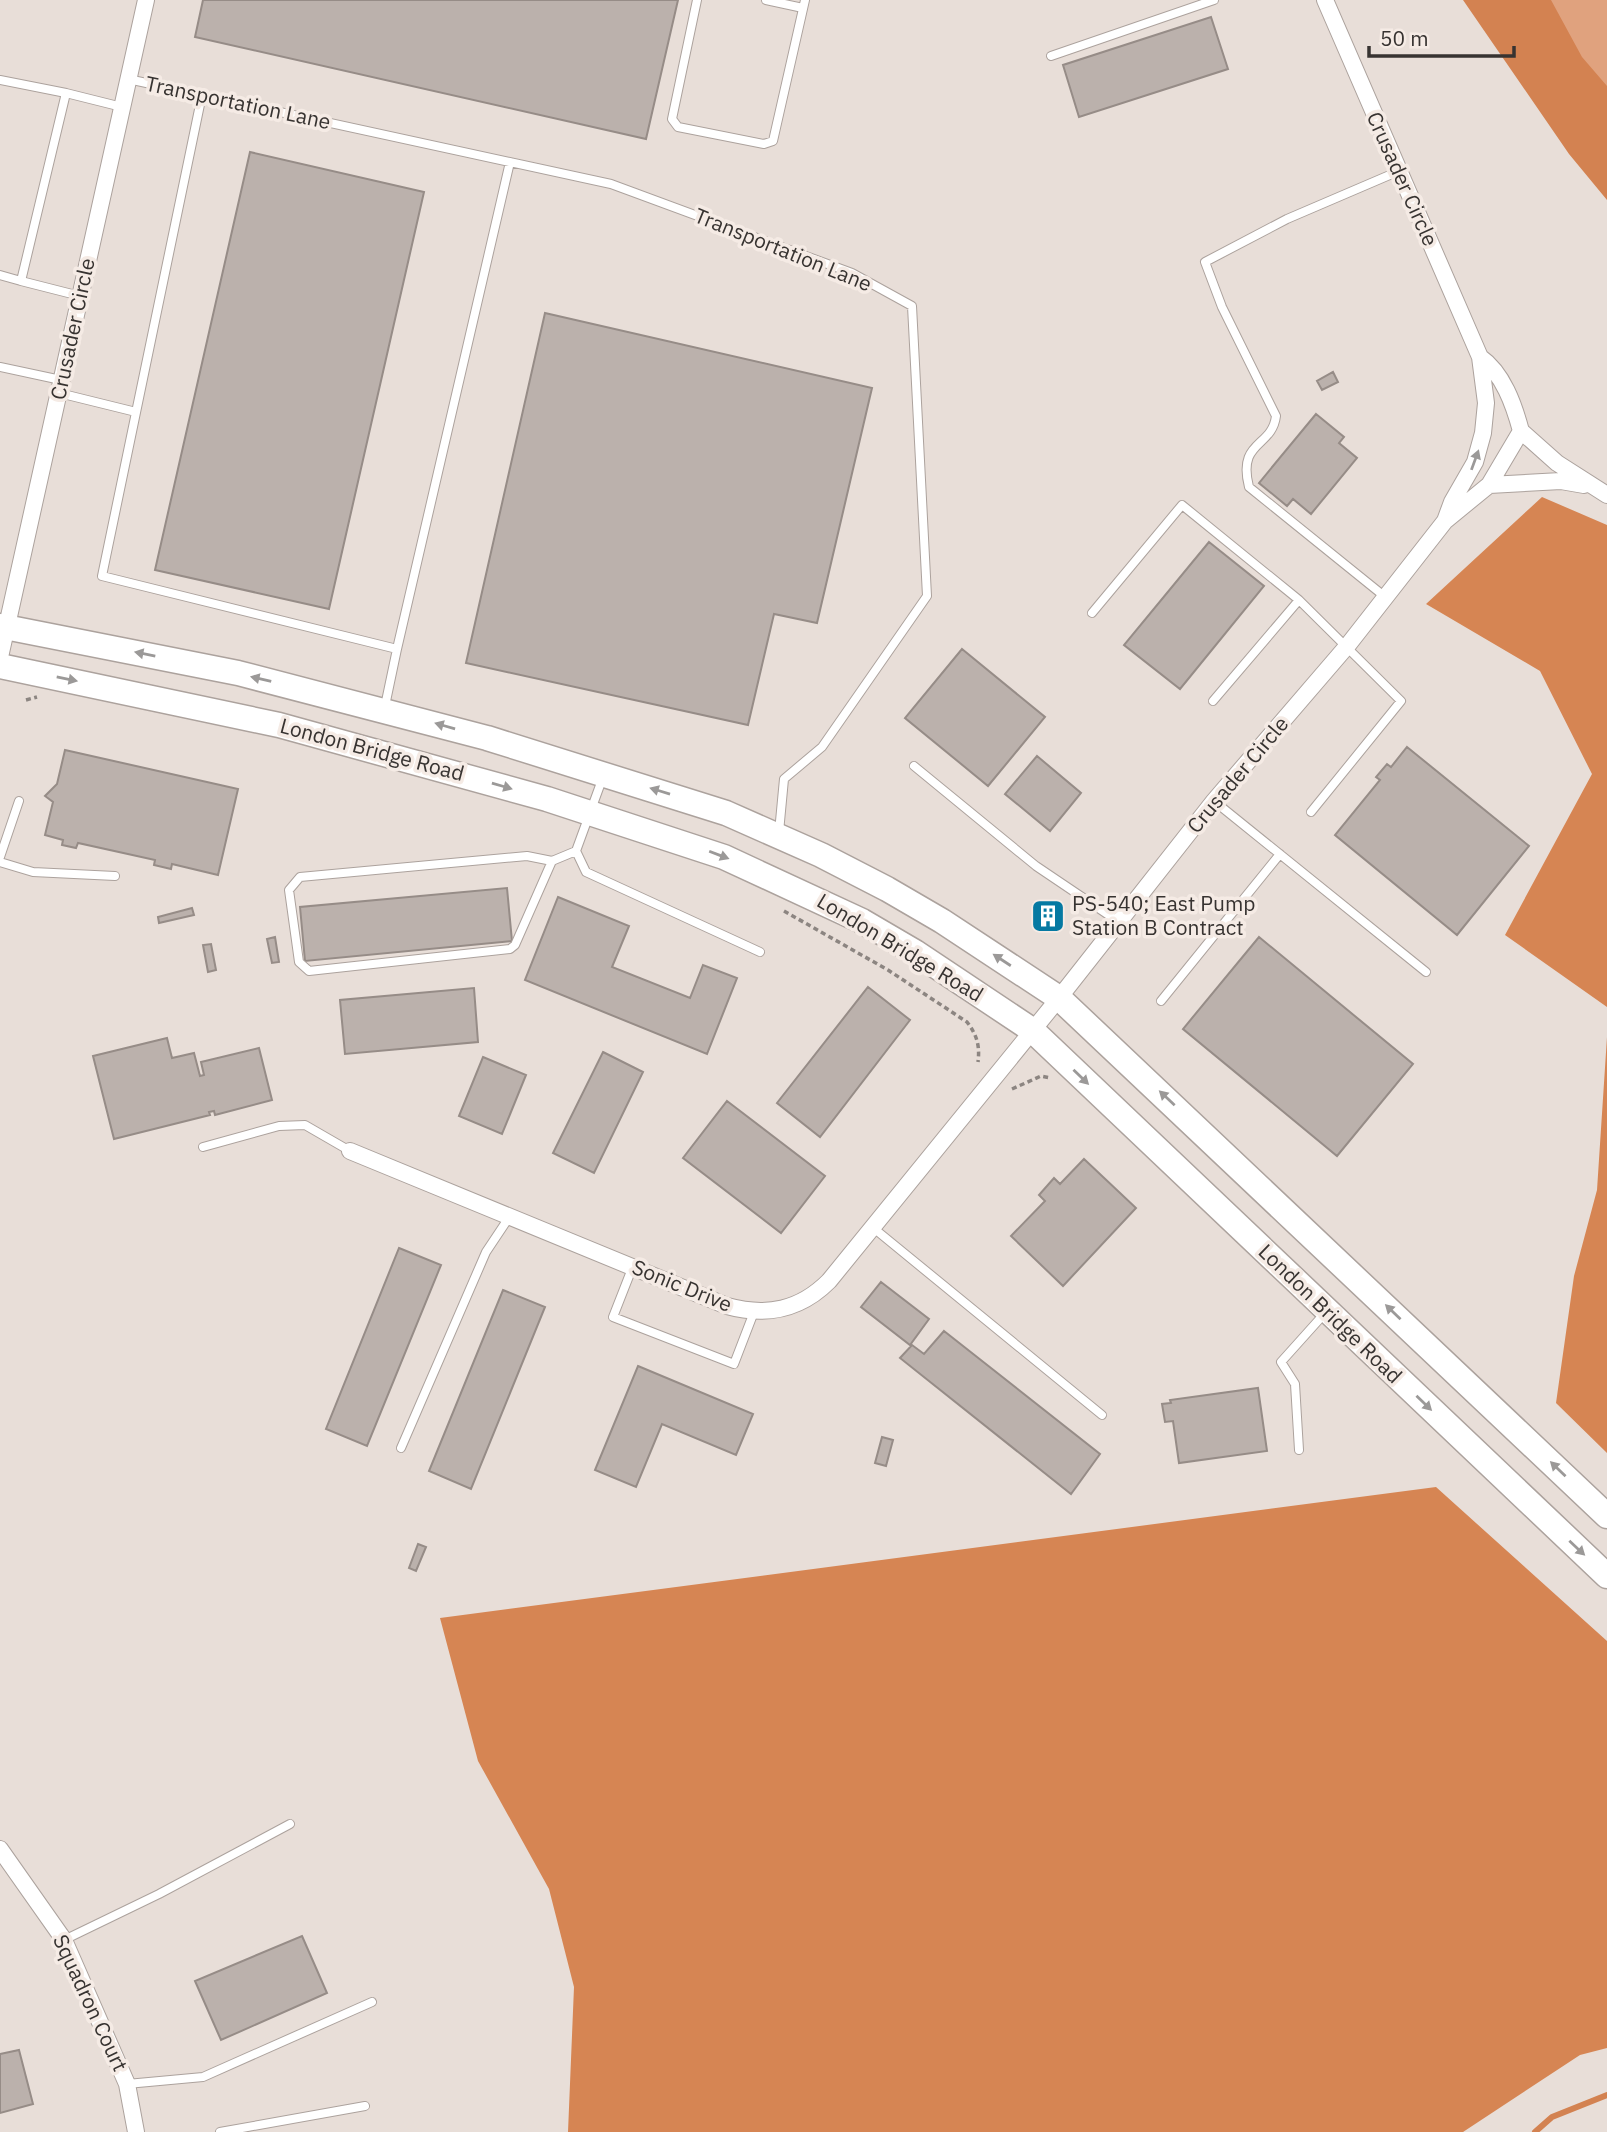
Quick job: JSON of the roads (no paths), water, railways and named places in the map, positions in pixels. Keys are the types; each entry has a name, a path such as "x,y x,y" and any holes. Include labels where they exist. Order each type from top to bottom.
{"main road":[{"name":"London Bridge Road","path":"4,627 238,673 384,709 691,800 779,836 909,902 1059,998 1607,1516"},
{"name":"London Bridge Road","path":"0,666 279,725 395,755 592,812 724,857 814,896 915,952 1032,1030 1607,1576"}],"street":[{"name":"Crusader Circle","path":"0,657 4,627 146,0"},
{"name":"Crusader Circle","path":"1325,0 1480,357 1486,403 1483,433 1475,462 1445,521"},
{"name":"Crusader Circle","path":"1032,1030 1214,801 1348,645 1445,521 1489,485 1521,431 1516,411 1493,366 1480,357"},
{"path":"1521,431 1587,485 1607,495"},
{"path":"1489,485 1561,481 1587,485"},
{"name":"Sonic Drive","path":"350,1152 727,1306 754,1312 782,1310 818,1292 1032,1030"},
{"name":"Squadron Court","path":"0,1849 64,1940 127,2084 136,2132"}],"lane":[{"path":"697,0 673,118 678,127 764,144 773,141 804,4 766,0"},
{"path":"1051,56 1214,0"},
{"name":"Transportation Lane","path":"128,79 624,188 852,273 912,306 927,596 822,747 784,779 779,836"},
{"path":"0,80 122,107"},
{"path":"21,281 66,93"},
{"path":"202,94 102,576 397,649"},
{"path":"384,709 510,162"},
{"path":"1384,596 1249,487 1245,463 1253,448 1275,423 1276,416 1222,307 1205,262 1287,219 1399,171"},
{"path":"0,275 80,296"},
{"path":"0,367 136,412"},
{"path":"1092,613 1182,505 1299,600 1348,645 1401,701 1311,812"},
{"path":"1213,701 1299,600"},
{"path":"914,766 1036,866 1119,922"},
{"path":"552,861 515,945 510,949 309,971 299,962 289,890 300,877 527,856 552,861 576,851 604,774"},
{"path":"19,801 0,860 33,872 115,876"},
{"path":"1214,801 1426,972"},
{"path":"576,851 586,872 760,952"},
{"path":"1161,1001 1280,854"},
{"path":"203,1147 279,1126 304,1125 350,1152"},
{"path":"401,1448 486,1252 510,1216"},
{"path":"872,1226 1102,1415"},
{"path":"633,1266 613,1317 734,1364 754,1312"},
{"path":"1299,1450 1295,1384 1281,1362 1327,1311"},
{"path":"64,1940 159,1894 290,1824"},
{"path":"127,2084 203,2077 372,2002"},
{"path":"220,2132 365,2106"}],"waterway":[{"path":"1535,2132 1552,2117 1607,2095"}],"place":[{"name":"PS-540; East Pump Station B Contract","path":"1048,916"}]}
